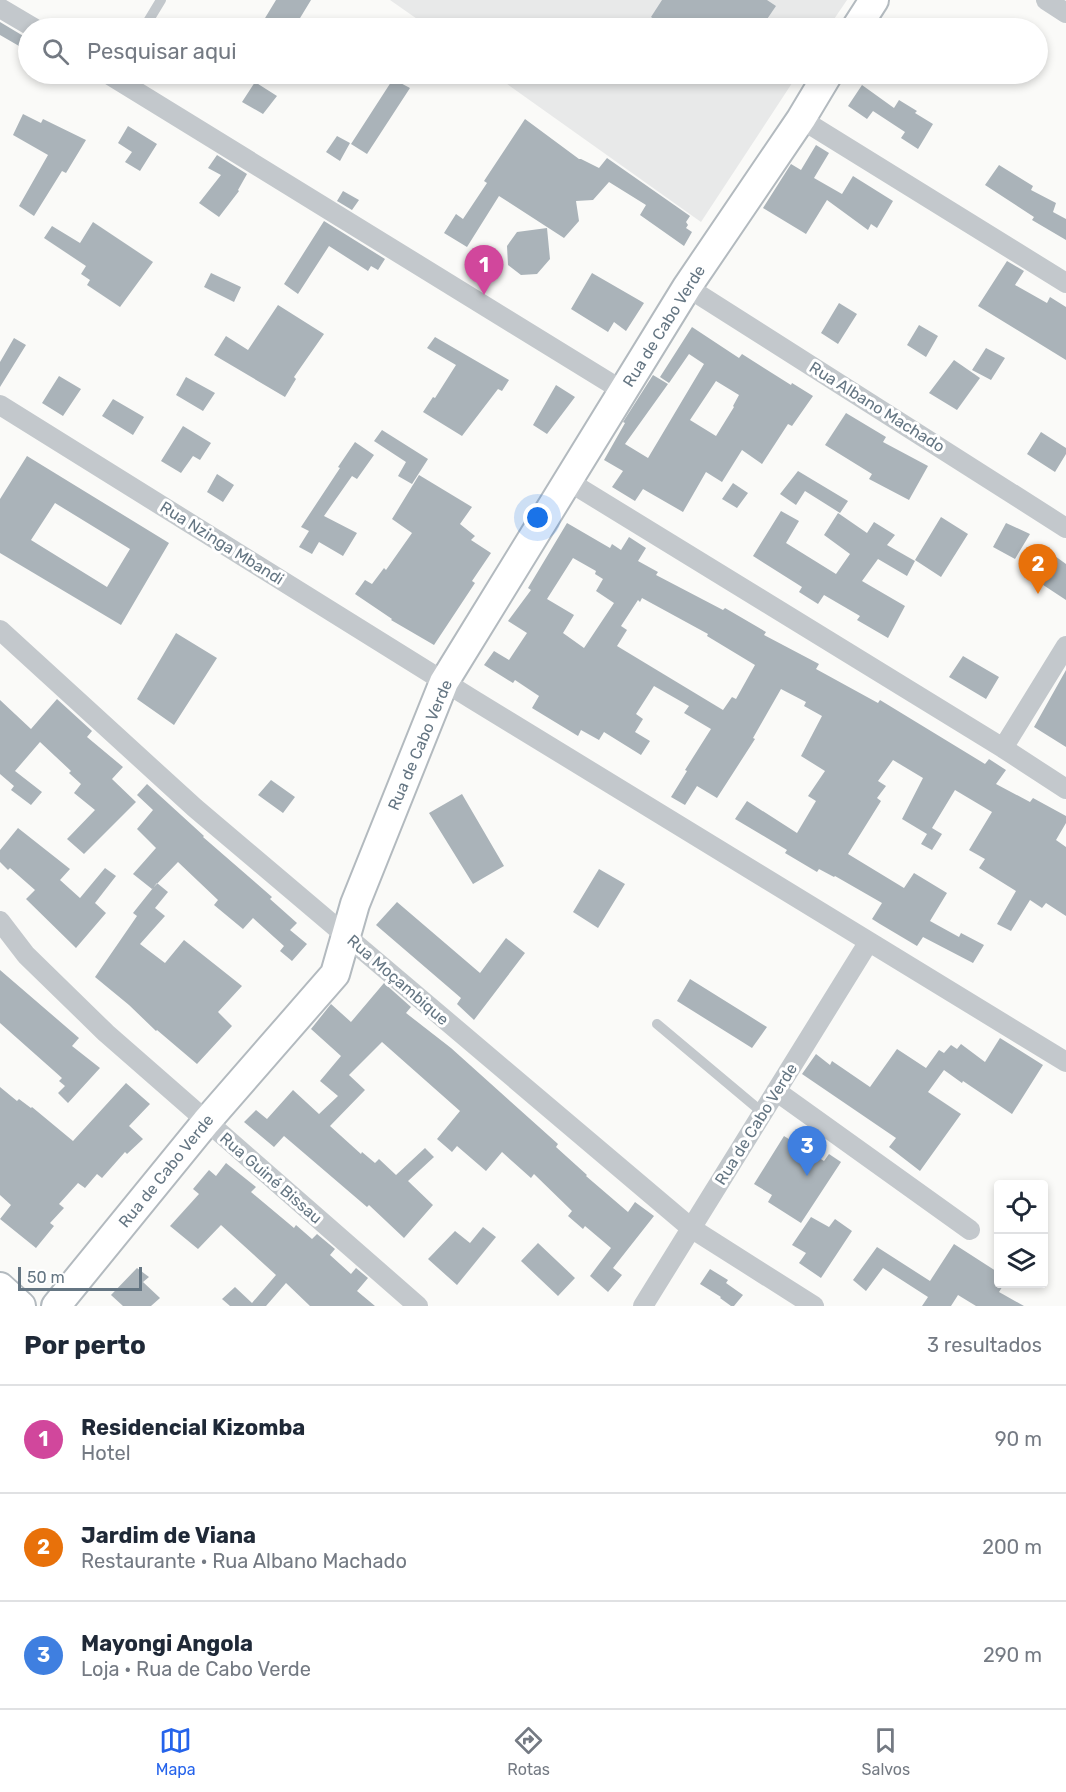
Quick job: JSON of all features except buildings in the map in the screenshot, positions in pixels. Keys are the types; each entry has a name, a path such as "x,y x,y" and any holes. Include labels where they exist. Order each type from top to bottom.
{"main road":[{"path":"862,18 874,0"},
{"name":"Rua de Cabo Verde","path":"56,1306 206,1122 335,974 355,904 444,682 687,287 801,119 822,84"},
{"path":"0,1287 21,1306"}],"street":[{"path":"1046,0 1066,13"},
{"path":"0,8 18,19"},
{"path":"128,84 623,391"},
{"path":"801,119 1066,283"},
{"name":"Rua Albano Machado","path":"687,287 1066,528"},
{"name":"Rua Nzinga Mbandi","path":"0,405 444,682 1066,1062"},
{"path":"568,481 1066,789"},
{"name":"Rua Moçambique","path":"1,635 195,808 691,1228 814,1306"},
{"path":"1003,748 1066,646"},
{"name":"Rua Guiné Bissau","path":"0,921 26,955 90,1018 418,1306"},
{"name":"Rua de Cabo Verde","path":"643,1306 868,943"},
{"path":"776,1091 970,1230"}],"lane":[{"path":"150,18 161,0"},
{"path":"657,1024 763,1113"}],"shaded area":[{"path":"390,0 847,0 835,18 416,18"},
{"path":"507,84 791,84 701,222"}],"place":[{"name":"Residencial Kizomba","path":"484,295"},
{"name":"Jardim de Viana","path":"1038,594"},
{"name":"Mayongi Angola","path":"807,1176"}]}
